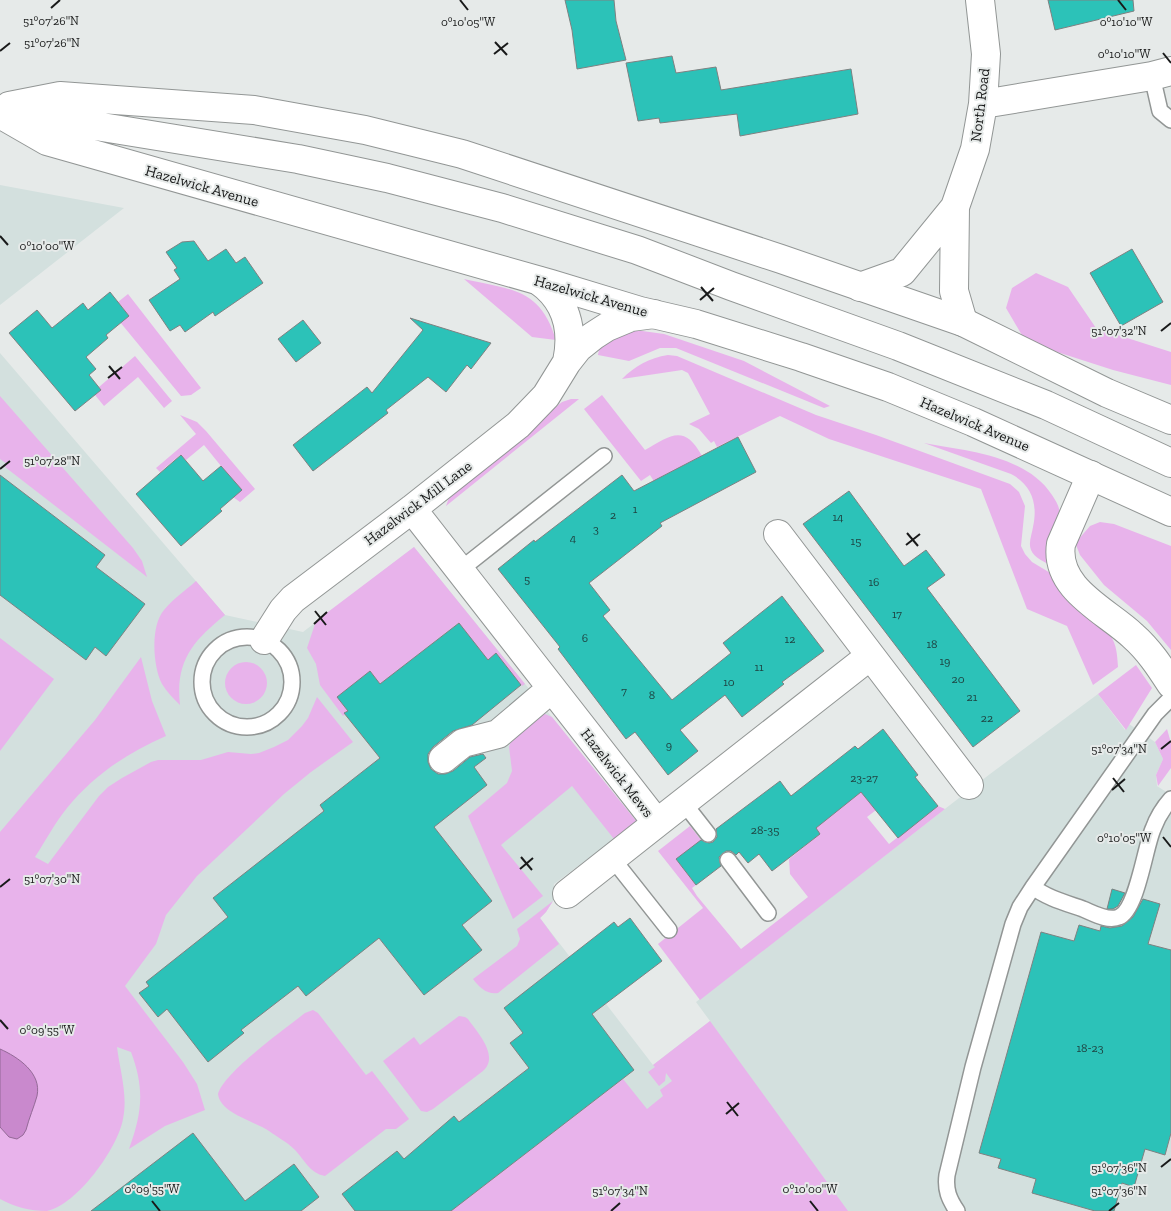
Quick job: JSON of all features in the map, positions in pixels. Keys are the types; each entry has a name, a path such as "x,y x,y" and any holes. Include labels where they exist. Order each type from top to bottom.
{"street":[{"name":"North Road","path":"963,322 954,291 955,207 974,149 983,104 986,54 980,0"},
{"path":"983,104 1161,74"},
{"path":"0,111 60,96 254,110 365,130 462,154 781,259 963,322 1107,393 1171,420"},
{"path":"0,111 298,159 387,178 502,208 637,250 898,346 1046,405 1171,463"},
{"name":"Hazelwick Avenue","path":"0,111 47,141 654,314 696,324 888,387 973,422 1171,512"},
{"name":"North Road","path":"860,287 902,272 955,207"},
{"name":"Hazelwick Mill Lane","path":"539,281 555,295 566,316 570,333 567,362"},
{"name":"Hazelwick Mill Lane","path":"264,640 293,598 412,509 518,425 546,396 578,348 607,327 631,317 654,314"},
{"path":"1091,475 1061,544 1064,568 1071,582 1080,592 1142,644 1171,684"},
{"name":"Hazelwick Mews","path":"412,509 657,823 870,656"},
{"path":"778,534 970,785"},
{"path":"442,759 463,743 498,734 551,689"},
{"path":"566,894 657,823"}],"lane":[{"path":"1161,74 1160,111 1171,120"},
{"path":"460,570 604,456"},
{"path":"245,636 264,640 276,647 288,663 292,677 292,687 288,701 280,713 263,724 242,727 229,724 218,717 206,702 201,679 205,666 215,650 231,639 245,636"},
{"path":"957,1211 946,1191 949,1164 1013,924 1020,907 1155,714 1171,698"},
{"path":"1033,888 1044,895 1105,917 1112,919 1123,916 1133,900 1152,830 1163,808 1171,799"},
{"path":"684,802 708,834"},
{"path":"612,858 669,930"},
{"path":"728,860 768,913"}],"shaded area":[{"path":"0,185 124,208 0,305"},
{"path":"1036,273 1068,287 1096,328 1171,352 1171,385 1113,370 1026,342 1006,308 1012,288"},
{"path":"464,279 510,289 533,301 542,310 556,340 532,337"},
{"path":"128,294 201,388 191,395 181,396 115,316 124,309 118,302"},
{"path":"635,330 664,334 744,361 830,406 824,408 676,348 660,348 629,361 598,355 602,345 607,341"},
{"path":"0,353 225,615 303,632 414,547 637,822 554,884 553,901 540,918 653,1065 710,1021 696,1002 990,774 1098,694 1125,730 1129,724 1155,742 1163,759 1156,775 1157,786 1171,795 1171,1211 0,1211"},
{"path":"668,355 677,356 816,415 1010,484 1019,492 1025,506 1021,546 1025,554 1032,562 1052,574 1110,635 1117,654 1118,667 1093,685 1067,626 1027,609 981,489 829,439 780,416 717,447 714,441 711,443 699,429 689,424 710,414 688,373 682,370 622,379 643,363"},
{"path":"135,356 172,401 164,408 138,377 104,406 95,395 101,390 99,387"},
{"path":"602,395 645,450 662,440 676,435 689,439 702,456 663,476 655,483 650,475 641,481 584,409"},
{"path":"0,396 133,548 142,561 147,577 5,467 7,464 0,459"},
{"path":"579,399 446,506 450,495 460,484 562,402"},
{"path":"180,415 197,422 255,489 240,502 233,497 221,466 204,445 186,460 180,455 160,472 156,468 196,434"},
{"path":"924,443 994,457 1027,471 1041,482 1055,499 1060,513 1052,566 1032,553 1030,541 1035,511 1034,503 1029,490 1018,478"},
{"path":"1100,522 1114,524 1171,546 1171,650 1147,621 1104,585 1080,555 1076,545 1077,541 1090,526"},
{"path":"414,547 525,684 522,686 496,653 488,660 458,623 380,684 370,671 338,698 348,711 343,716 320,685 316,664 307,648 316,621"},
{"path":"196,581 225,615 195,643 189,653 180,676 180,705 166,690 159,677 154,647 155,636 164,610 175,598"},
{"path":"0,638 54,679 0,751"},
{"path":"141,657 152,701 166,736 112,766 77,796 58,820 35,857 48,864 99,796 108,787 151,762 158,760 201,760 228,752 259,753 288,740 308,718 317,697 353,742 284,794 197,876 166,915 156,944 125,986 183,1062 197,1084 205,1110 165,1126 129,1149 137,1124 140,1089 131,1052 117,1047 125,1101 120,1131 113,1145 94,1174 71,1198 59,1207 47,1211 28,1209 0,1199 0,1127 12,1138 26,1130 38,1088 36,1080 27,1067 0,1049 0,832 95,720"},
{"path":"250,662 258,665 264,671 267,683 264,695 258,701 242,704 234,701 228,695 225,679 228,671 234,665"},
{"path":"1136,665 1152,688 1126,730 1098,694"},
{"path":"545,714 552,717 637,822 614,839 572,786 501,845 543,896 513,919 468,816 507,783 512,771 509,747 515,734 540,715"},
{"path":"1167,729 1171,743 1171,768 1158,786 1156,775 1163,759 1155,742"},
{"path":"865,788 880,807 867,817 889,844 938,806 945,809 700,1000 658,944 703,908 658,851 690,826 701,840 677,860 696,885 692,888 697,896 741,949 808,897 790,874 789,859 820,834 815,827"},
{"path":"553,901 540,918 559,944 498,993 487,992 473,979 517,946 520,939 517,929"},
{"path":"313,1010 318,1013 366,1075 372,1071 409,1119 396,1129 386,1129 325,1176 311,1169 294,1149 285,1142 263,1127 231,1111 220,1101 218,1094 231,1074 243,1063 305,1013"},
{"path":"459,1016 468,1019 481,1037 488,1051 488,1065 483,1071 433,1109 427,1112 421,1111 383,1061 414,1037 420,1045"},
{"path":"710,1021 848,1211 451,1211 623,1079 647,1109 663,1096 660,1090 672,1081 666,1073 665,1081 659,1086 648,1072 655,1067 653,1065"},
{"path":"0,1049 14,1056 27,1067 36,1080 38,1088 26,1130 17,1139 9,1137 0,1127"}],"building":[{"path":"565,0 614,0 616,21 626,60 577,69 572,30"},
{"path":"1048,0 1133,0 1134,11 1055,30"},
{"path":"672,56 676,73 716,67 721,90 851,69 858,114 740,136 737,114 660,123 659,118 638,121 626,63"},
{"path":"194,241 208,261 226,249 236,263 245,257 263,283 215,316 213,312 185,332 180,325 170,331 149,300 180,279 174,270 177,268 166,252 182,242"},
{"path":"1132,249 1163,302 1121,326 1090,273"},
{"path":"110,292 129,316 106,335 108,338 86,357 96,369 89,375 101,390 75,411 9,333 37,310 52,328 83,303 88,310"},
{"path":"410,318 491,343 471,369 467,365 446,392 428,377 386,410 388,413 313,471 293,445 367,387 372,393 423,330"},
{"path":"303,320 321,343 296,362 278,339"},
{"path":"738,437 756,472 660,523 662,526 589,583 610,610 603,616 672,700 731,653 723,643 782,596 824,651 782,682 784,684 742,717 725,695 680,730 698,751 668,775 635,732 626,739 558,649 560,647 498,569 622,475 634,491"},
{"path":"181,455 203,481 221,466 242,490 220,509 222,511 181,546 136,494"},
{"path":"0,475 105,555 96,567 145,604 106,656 95,647 86,660 0,595"},
{"path":"849,491 904,566 926,550 945,575 927,588 1020,711 973,747 803,524"},
{"path":"459,623 488,660 496,653 521,685 472,725 453,731 433,747 428,754 428,762 431,769 438,774 453,771 470,757 483,754 486,758 474,767 487,785 434,827 492,901 462,925 482,950 424,995 379,938 306,996 298,986 241,1030 244,1033 208,1062 167,1009 158,1017 139,993 149,986 146,982 228,917 213,898 324,811 320,805 380,758 344,713 348,711 337,697 370,671 380,684"},
{"path":"883,729 918,775 915,777 938,806 898,838 861,792 816,828 820,834 772,871 759,854 748,863 739,852 736,855 731,851 726,851 719,857 721,866 696,885 676,859 701,840 709,843 713,842 717,837 716,829 780,781 791,796 855,746 858,749"},
{"path":"1112,889 1125,893 1118,906 1113,909 1107,909"},
{"path":"1143,899 1160,904 1148,944 1171,950 1171,1133 1165,1155 1145,1149 1134,1187 1122,1183 1114,1211 1095,1211 1032,1193 1036,1179 998,1168 1001,1159 979,1153 1041,932 1074,941 1079,925 1100,931 1101,926 1110,928 1122,926 1133,917"},
{"path":"630,918 662,961 592,1014 634,1070 451,1211 355,1211 342,1194 397,1151 404,1159 454,1116 459,1122 529,1068 510,1043 523,1033 504,1008 614,922 618,927"},
{"path":"193,1133 245,1201 294,1164 319,1197 301,1211 91,1211"}]}
